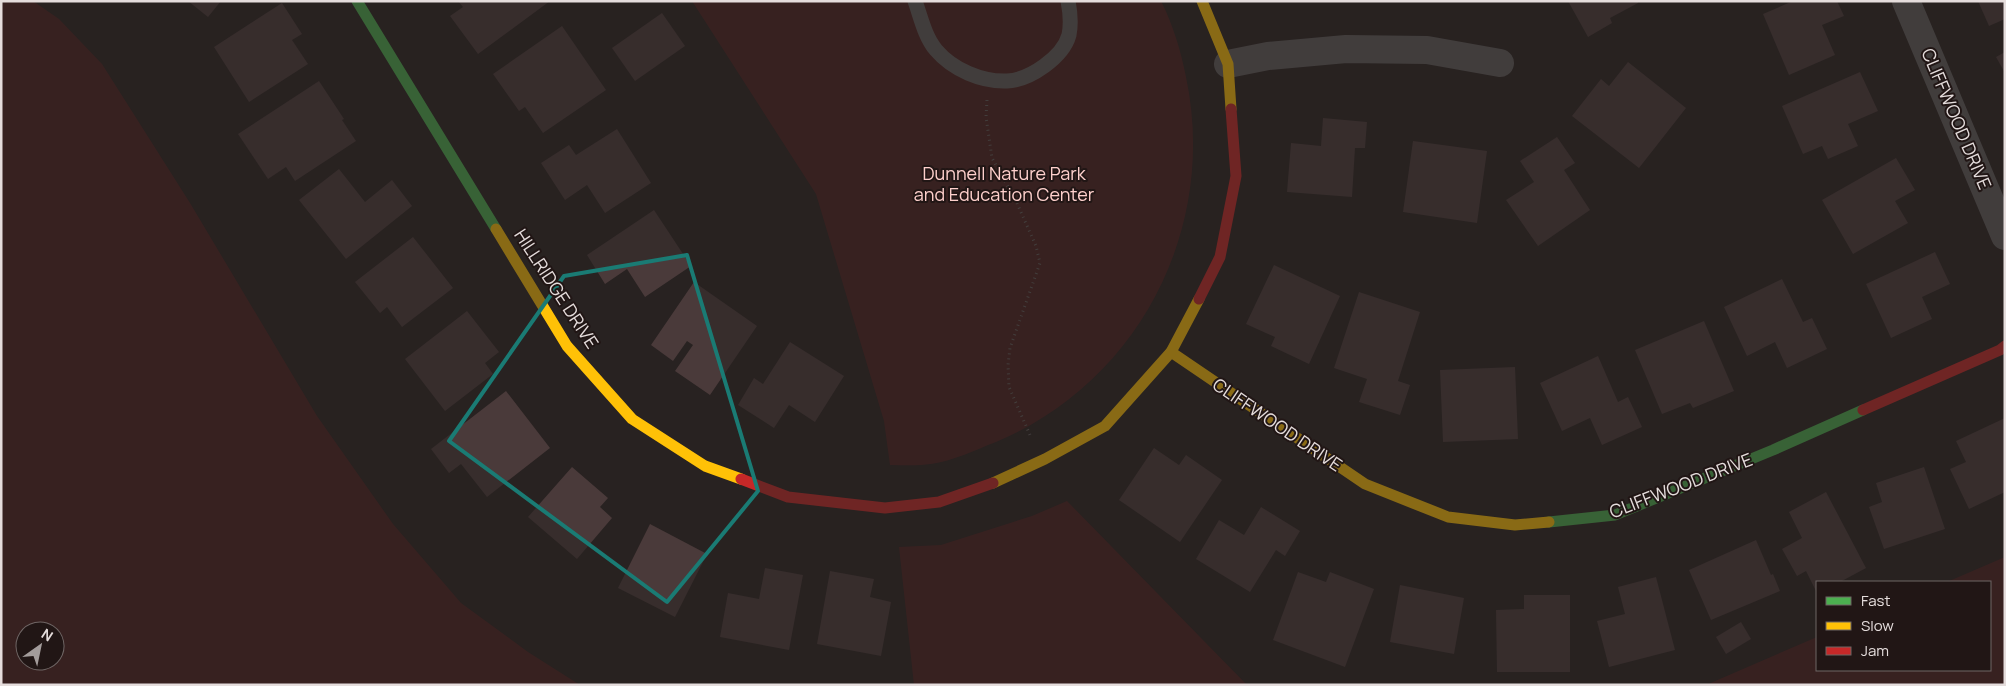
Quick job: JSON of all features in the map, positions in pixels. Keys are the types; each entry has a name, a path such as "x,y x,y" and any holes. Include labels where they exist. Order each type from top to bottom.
{"street":[{"name":"HILLRIDGE DRIVE","path":"357,1 567,346 632,418 705,466 788,497 885,508 939,502 992,483 1045,459 1104,426 1172,352 1220,257 1236,176 1228,64 1202,1"},
{"name":"CLIFFWOOD DRIVE","path":"1906,1 2005,236"},
{"path":"1228,64 1268,56 1346,49 1427,50 1500,62"},
{"name":"CLIFFWOOD DRIVE","path":"1172,352 1365,484 1448,517 1515,525 1615,515 1791,442 2000,350 2005,346"}],"lane":[{"path":"916,1 924,27 936,50 955,67 987,80 1009,81 1034,74 1054,59 1068,36 1070,10 1068,1"}],"path":[{"path":"987,80 986,117 992,158 1016,201 1036,246 1040,263 1010,348 1008,365 1009,387 1026,430 1045,459"}],"highlighted area":[{"path":"687,255 758,491 667,602 449,441 564,276"}],"green space":[{"path":"1,1 33,1 59,19 102,64 190,203 317,416 393,524 461,603 528,652 580,685 1,685"},
{"name":"Dunnell Nature Park and Education Center","path":"692,1 1161,1 1176,38 1186,77 1193,134 1190,189 1178,243 1157,294 1127,340 1091,381 1047,415 996,442 939,463 890,465 884,421 816,194"},
{"path":"1067,501 1247,685 914,685 899,547 941,545 1032,516"},
{"path":"2005,557 2005,685 1706,685 1816,637 1816,671 1991,671 1991,581 1949,581"}],"building":[{"path":"188,1 221,1 208,17"},
{"path":"458,1 550,1 478,54 450,16 463,7"},
{"path":"1568,1 1638,1 1638,3 1610,18 1612,23 1588,37"},
{"path":"1793,1 1837,1 1844,16 1822,25 1835,55 1789,75 1763,14"},
{"path":"1978,1 2005,1 2005,19 1989,26"},
{"path":"282,3 302,34 292,40 308,64 249,102 214,47"},
{"path":"662,13 685,46 635,81 612,48"},
{"path":"562,26 606,90 543,133 525,107 519,111 493,74"},
{"path":"2005,52 2005,73 1996,57"},
{"path":"1628,62 1686,108 1639,168 1572,116 1601,79 1609,86"},
{"path":"1860,72 1878,111 1848,124 1858,146 1828,159 1822,146 1803,154 1782,106"},
{"path":"319,81 356,141 295,181 286,167 268,179 238,134"},
{"path":"1323,118 1367,122 1365,148 1355,148 1352,197 1287,192 1291,143 1321,146"},
{"path":"617,129 651,183 605,213 587,185 565,200 541,163 569,145 576,155"},
{"path":"1557,137 1575,163 1564,170 1590,210 1538,246 1506,200 1534,182 1520,161"},
{"path":"1413,141 1487,151 1477,223 1403,212"},
{"path":"1896,158 1915,190 1895,201 1908,223 1853,254 1822,200"},
{"path":"339,169 365,202 392,180 412,206 346,259 299,200"},
{"path":"654,210 691,266 645,297 627,269 605,284 587,255"},
{"path":"413,237 453,288 402,327 387,307 380,313 355,282"},
{"path":"1935,252 1950,284 1922,297 1932,319 1891,338 1866,284"},
{"path":"1274,265 1340,296 1309,364 1271,346 1275,337 1246,324"},
{"path":"1782,279 1803,322 1812,318 1827,349 1787,368 1775,342 1747,356 1724,307"},
{"path":"694,282 757,326 710,395 675,371 693,345 687,341 673,361 651,345"},
{"path":"1359,292 1420,312 1398,381 1410,385 1400,415 1359,402 1367,379 1334,368"},
{"path":"467,311 499,352 485,363 493,374 445,411 405,359"},
{"path":"1704,321 1734,391 1693,408 1690,403 1662,414 1635,350"},
{"path":"790,342 844,376 815,422 789,405 774,428 738,405 754,378 763,384"},
{"path":"1598,356 1618,402 1628,397 1642,427 1602,445 1590,418 1562,431 1540,383"},
{"path":"1515,367 1518,439 1443,442 1440,370"},
{"path":"506,391 550,448 487,497 461,464 449,473 431,449"},
{"path":"2005,418 2005,492 1969,509 1950,469 1966,462 1956,441"},
{"path":"1154,448 1179,465 1186,455 1222,480 1180,542 1119,500"},
{"path":"572,467 608,498 600,507 612,518 577,559 528,517"},
{"path":"1924,467 1945,529 1884,549 1869,507 1882,502 1876,483"},
{"path":"1826,492 1866,568 1842,581 1816,581 1816,591 1806,571 1797,576 1782,549 1802,538 1789,512"},
{"path":"1261,507 1300,531 1285,556 1276,550 1250,592 1196,559 1219,520 1244,535"},
{"path":"650,524 707,554 675,617 618,588"},
{"path":"1756,540 1780,591 1711,620 1689,570"},
{"path":"765,568 803,575 789,650 720,637 728,593 759,599"},
{"path":"830,571 874,579 870,597 891,602 881,656 817,644"},
{"path":"1298,572 1326,582 1330,572 1374,589 1345,667 1273,640"},
{"path":"1656,577 1675,650 1609,667 1597,621 1625,614 1618,587"},
{"path":"1400,585 1464,598 1454,654 1390,642"},
{"path":"1524,595 1570,595 1570,672 1497,672 1496,610 1524,609"},
{"path":"1741,622 1751,639 1726,654 1716,637"}],"traffic: fast":[{"path":"357,1 496,229"},
{"path":"1549,522 1615,515 1773,450 1863,410"}],"traffic: slow":[{"path":"1202,1 1228,64 1231,109"},
{"path":"496,229 567,346 632,419 705,466 741,479"},
{"path":"993,483 1045,459 1105,426 1171,352 1199,299"},
{"path":"1171,352 1365,484 1448,517 1515,525 1549,522"}],"traffic: jam":[{"path":"1199,299 1220,257 1236,176 1231,109"},
{"path":"1863,410 2000,350 2005,346"},
{"path":"741,479 788,497 885,508 939,502 993,483"}]}
